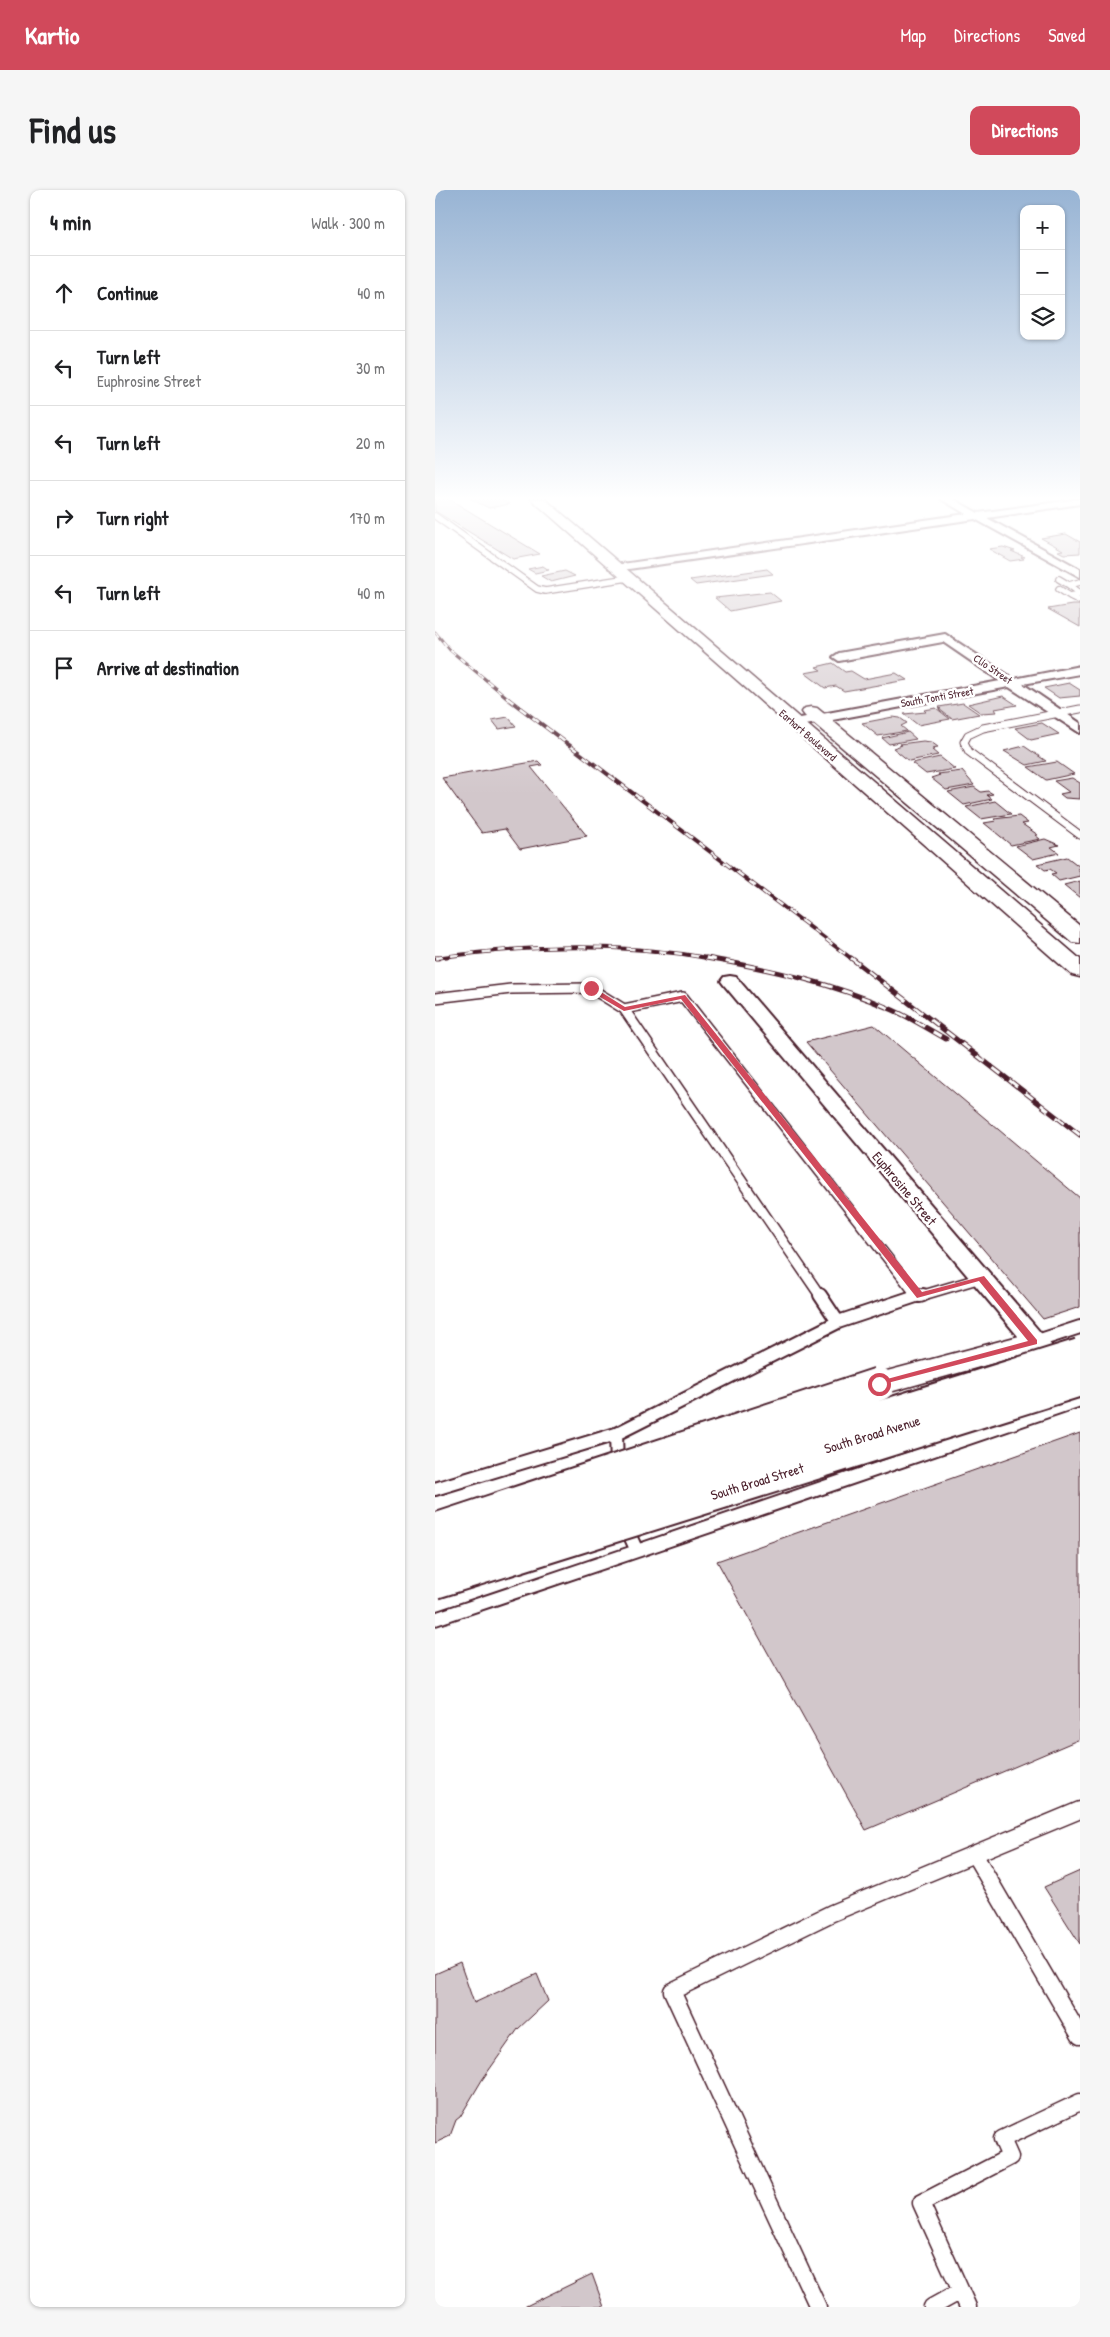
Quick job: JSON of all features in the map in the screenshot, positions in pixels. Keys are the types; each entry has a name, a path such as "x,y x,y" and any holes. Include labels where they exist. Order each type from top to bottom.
{"main road":[{"name":"Earhart Boulevard","path":"662,598 705,634 795,723 1075,962"},
{"path":"705,634 723,638"},
{"name":"Earhart Boulevard","path":"796,699 938,820 1080,937"},
{"path":"912,824 938,820"},
{"path":"1075,962 1071,979 1080,991"},
{"path":"435,1530 879,1384 1033,1342"},
{"name":"South Broad Street","path":"435,1556 1076,1370"},
{"name":"South Broad Street","path":"435,1582 1076,1370"}],"street":[{"name":"Clio Street","path":"839,657 945,638 1080,729"},
{"name":"South Tonti Street","path":"795,723 1080,670"},
{"name":"Euphrosine Street","path":"730,982 1033,1342 1076,1370 1080,1396"},
{"name":"South Broad Avenue","path":"435,1570 1076,1370"}],"lane":[{"path":"1080,709 980,729 968,735 964,744 969,752 1080,835"},
{"path":"435,998 511,989 591,988 624,1009 838,1322"},
{"path":"624,1009 683,996 920,1296"},
{"path":"435,1490 616,1434 838,1322 981,1278"},
{"path":"1033,1342 1080,1327"},
{"path":"435,1618 1080,1400"},
{"path":"616,1434 618,1512 637,1551"},
{"path":"818,2307 672,1991 831,1913 1080,1810"},
{"path":"974,1854 1080,2036"},
{"path":"933,2307 965,2299 921,2203 1010,2157 1002,2139 1080,2102"}],"building":[{"path":"715,598 777,598 781,601 730,611"},
{"path":"1080,605 1080,627 1048,609"},
{"path":"833,663 845,672 851,671 864,679 896,673 907,680 844,691 836,686 825,688 805,673 821,670 816,667"},
{"path":"1069,683 1080,690 1080,696 1059,698 1044,688"},
{"path":"1003,696 1017,705 995,709 997,712 981,713 968,704"},
{"path":"963,703 979,714 952,719 939,709 941,709 939,707"},
{"path":"936,708 950,719 918,725 904,714 926,712 924,710"},
{"path":"508,717 516,726 499,729 492,720"},
{"path":"893,717 900,718 907,723 901,726 907,731 878,736 862,723"},
{"path":"1042,723 1059,734 1031,740 1015,728"},
{"path":"908,732 916,739 889,744 882,738"},
{"path":"923,741 931,742 938,747 932,748 935,750 932,750 938,755 909,761 893,748 902,745 900,744"},
{"path":"1024,746 1046,761 1027,765 1004,751"},
{"path":"940,757 955,769 926,774 912,763"},
{"path":"538,761 542,765 531,767 587,836 520,849 505,829 482,833 442,778"},
{"path":"1057,762 1074,774 1046,780 1028,767"},
{"path":"962,771 974,785 946,790 931,778 940,775 938,774"},
{"path":"1072,778 1080,783 1080,799 1065,798 1060,794 1069,792 1054,781"},
{"path":"974,787 981,792 988,791 993,794 987,795 992,799 964,805 948,792"},
{"path":"995,801 1011,814 981,819 966,807"},
{"path":"1019,816 1028,823 1022,824 1038,835 1035,835 1040,839 1011,845 984,823 996,821 994,819"},
{"path":"1045,839 1059,845 1051,847 1059,853 1033,859 1016,846"},
{"path":"1067,857 1080,867 1077,869 1080,871 1080,876 1059,881 1051,874 1056,873 1050,869 1045,870 1037,864"},
{"path":"1080,881 1080,898 1064,885"},
{"path":"874,1025 1080,1198 1080,1307 1043,1319 806,1042"},
{"path":"1080,1433 1080,1739 866,1830 717,1561"},
{"path":"1080,1871 1080,1944 1044,1887"},
{"path":"460,1963 474,2003 537,1974 548,2001 518,2029 482,2080 460,2117 456,2120 450,2136 435,2143 435,1974"},
{"path":"592,2274 604,2307 524,2307"}],"railway":[{"path":"435,632 450,650 509,699"},
{"path":"507,698 852,959"},
{"path":"438,958 435,958 504,950 574,947 644,950 706,958"},
{"path":"706,958 713,959"},
{"path":"706,958 777,972 847,992 900,1013 946,1039"},
{"path":"851,958 1080,1135"}],"route":[{"path":"591,988 624,1009 683,996 920,1296 981,1278 1033,1342 879,1384"}]}
